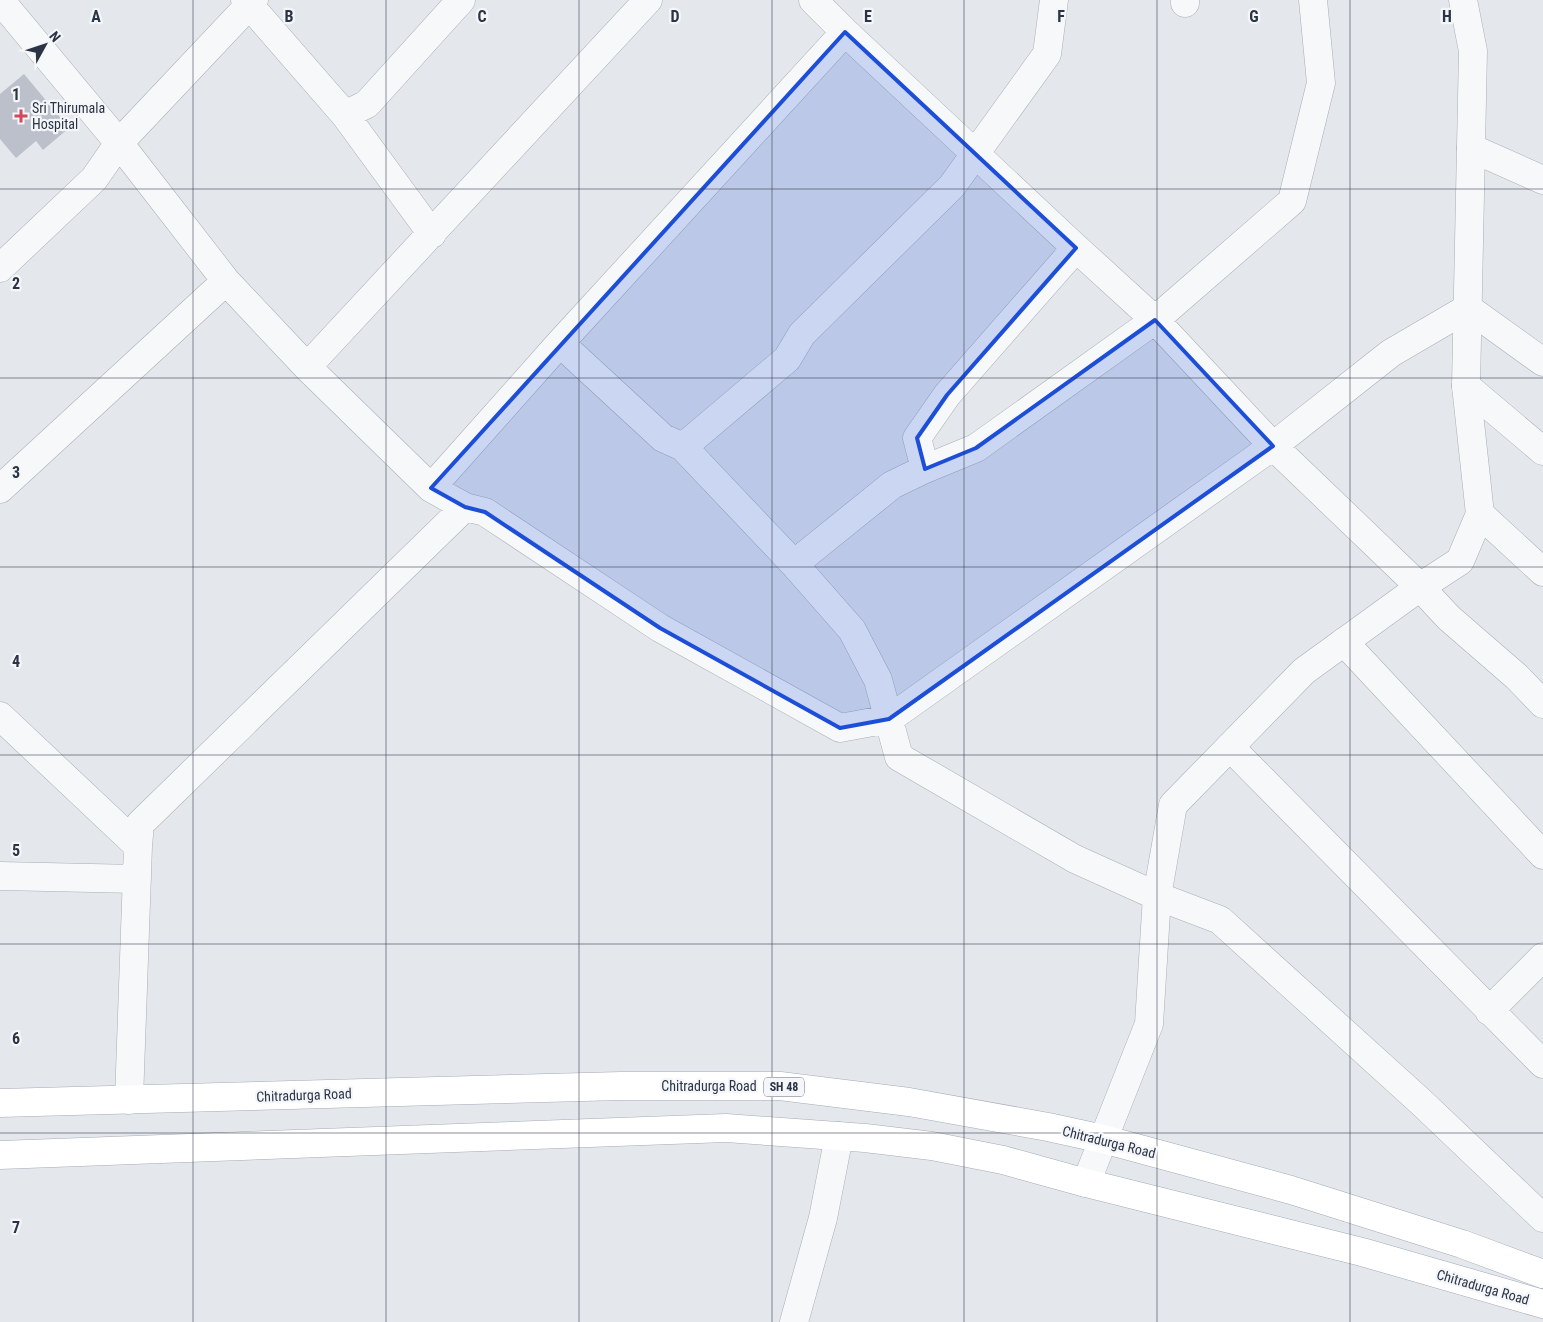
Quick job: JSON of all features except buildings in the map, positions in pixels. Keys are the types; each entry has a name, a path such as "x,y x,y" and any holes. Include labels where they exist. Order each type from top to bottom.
{"main road":[{"name":"Chitradurga Road","path":"0,1103 621,1086 780,1086 909,1102 1048,1127 1103,1140 1291,1190 1462,1244 1543,1274"},
{"name":"Chitradurga Road","path":"0,1155 726,1128 839,1136 932,1146 1003,1160 1086,1183 1362,1252 1543,1304"}],"street":[{"path":"0,0 119,143 226,281 307,367 431,488 465,507 485,512 660,628 840,728 889,719 1273,446 1391,353 1468,308"},
{"path":"345,115 367,104 462,0"},
{"path":"307,367 648,0"},
{"path":"813,0 844,32 1155,320 1273,446 1420,587 1449,618 1517,677 1543,704"},
{"path":"682,447 786,359 802,334 952,186 1047,54 1054,0"},
{"path":"794,564 892,484 976,448 1155,320 1292,201 1321,83 1313,0"},
{"path":"1086,1183 1149,1024 1157,896 1173,805 1304,672 1420,587 1460,561 1480,514 1466,386 1473,51 1463,0"},
{"path":"0,268 94,179 119,143 250,2 345,115 432,234"},
{"path":"431,488 560,342 844,32"},
{"path":"1471,148 1543,180"},
{"path":"925,469 918,438 946,394 1076,248"},
{"path":"0,489 226,281"},
{"path":"1468,308 1543,362"},
{"path":"560,342 663,438 682,447 794,564 852,630 878,680 899,757 1075,859 1157,896 1220,920 1421,1102 1543,1218"},
{"path":"1466,386 1543,451"},
{"path":"129,1100 140,824 465,507"},
{"path":"1480,514 1543,572"},
{"path":"1344,642 1543,855"},
{"path":"5,728 138,846"},
{"path":"1230,747 1543,1064"},
{"path":"0,876 137,879"},
{"path":"1489,1011 1543,957"},
{"path":"794,1322 823,1218 839,1136"}],"highlighted area":[{"path":"845,32 1076,248 947,395 917,438 925,469 976,448 1155,320 1273,446 889,719 840,728 660,628 485,512 465,507 431,488"}],"place":[{"name":"Sri Thirumala Hospital","path":"21,116"}]}
